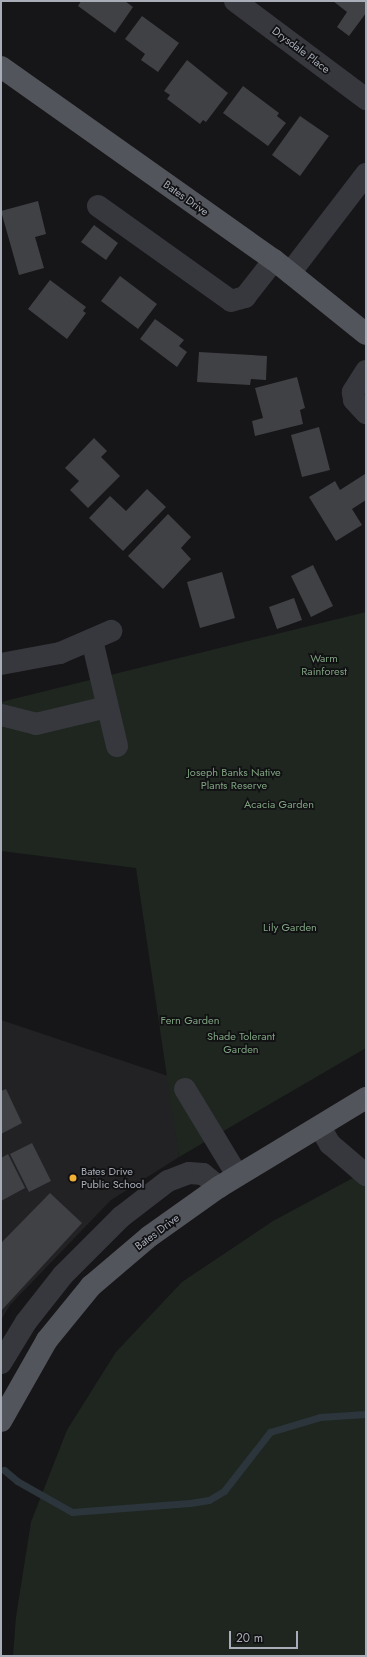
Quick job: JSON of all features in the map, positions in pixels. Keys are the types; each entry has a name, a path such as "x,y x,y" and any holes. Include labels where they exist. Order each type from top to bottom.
{"main road":[{"name":"Bates Drive","path":"1,67 282,267 366,334"},
{"name":"Bates Drive","path":"1,1421 47,1340 91,1286 150,1236 219,1187 366,1098"}],"street":[{"name":"Drysdale Place","path":"235,1 366,99"},
{"path":"98,206 231,301 245,297 282,267 366,174"},
{"path":"366,371 353,392 354,400 366,413"},
{"path":"1,664 60,653 102,635 108,707 117,746"},
{"path":"1,716 36,724 108,707"},
{"path":"185,1089 237,1175"},
{"path":"320,1126 330,1144 366,1175"},
{"path":"1,1364 26,1322 63,1275 121,1217 168,1181 189,1173 203,1174 219,1187"}],"shaded area":[{"name":"Bates Drive Public School","path":"1,1020 168,1076 179,1157 111,1200 10,1305 1,1320"}],"green space":[{"name":"Joseph Banks Native Plants Reserve","path":"366,612 366,1048 179,1157 136,868 1,851 1,702"},
{"path":"366,1171 366,1656 13,1656 16,1617 31,1522 67,1430 116,1352 182,1282 273,1221"}],"building":[{"path":"81,1 125,1 133,7 115,33 78,6"},
{"path":"333,1 366,1 366,13 349,36 337,27 347,12"},
{"path":"142,16 179,43 158,72 141,60 145,54 125,39"},
{"path":"187,60 228,93 206,122 203,120 200,124 167,99 170,95 164,91"},
{"path":"243,86 279,113 277,116 286,123 268,146 223,113"},
{"path":"300,116 329,136 300,176 272,155"},
{"path":"38,201 46,234 35,237 44,268 19,275 1,211"},
{"path":"94,225 118,243 106,260 81,242"},
{"path":"120,276 157,304 138,329 101,301"},
{"path":"50,280 86,307 83,311 86,313 67,339 28,309"},
{"path":"155,319 184,340 179,346 187,352 177,367 140,339"},
{"path":"199,352 267,356 266,380 251,379 250,385 197,382"},
{"path":"297,377 305,408 300,410 303,424 255,436 252,421 263,418 255,388"},
{"path":"319,427 330,470 302,477 291,435"},
{"path":"94,438 107,451 101,457 120,476 88,508 70,490 79,481 65,468"},
{"path":"365,474 366,500 352,509 362,525 336,541 309,497 335,481 340,490"},
{"path":"147,489 166,507 123,551 89,518 110,496 126,511"},
{"path":"168,514 191,537 181,548 191,559 163,589 128,556"},
{"path":"313,565 333,606 311,617 291,576"},
{"path":"222,572 235,618 200,628 187,582"},
{"path":"294,598 302,620 277,629 269,607"},
{"path":"6,1089 22,1123 1,1134 1,1091"},
{"path":"32,1143 51,1181 29,1192 10,1154"},
{"path":"8,1154 25,1188 1,1201 1,1158"},
{"path":"50,1193 82,1223 1,1311 1,1243"}],"waterway":[{"path":"4,1470 17,1481 72,1512 190,1503 209,1500 224,1491 270,1432 320,1417 366,1414"}],"place":[{"name":"Bates Drive Public School","path":"73,1178"}],"park label":[{"name":"Warm Rainforest","path":"324,665"},
{"name":"Acacia Garden","path":"279,804"},
{"name":"Lily Garden","path":"290,927"},
{"name":"Fern Garden","path":"190,1020"},
{"name":"Shade Tolerant Garden","path":"241,1043"}]}
